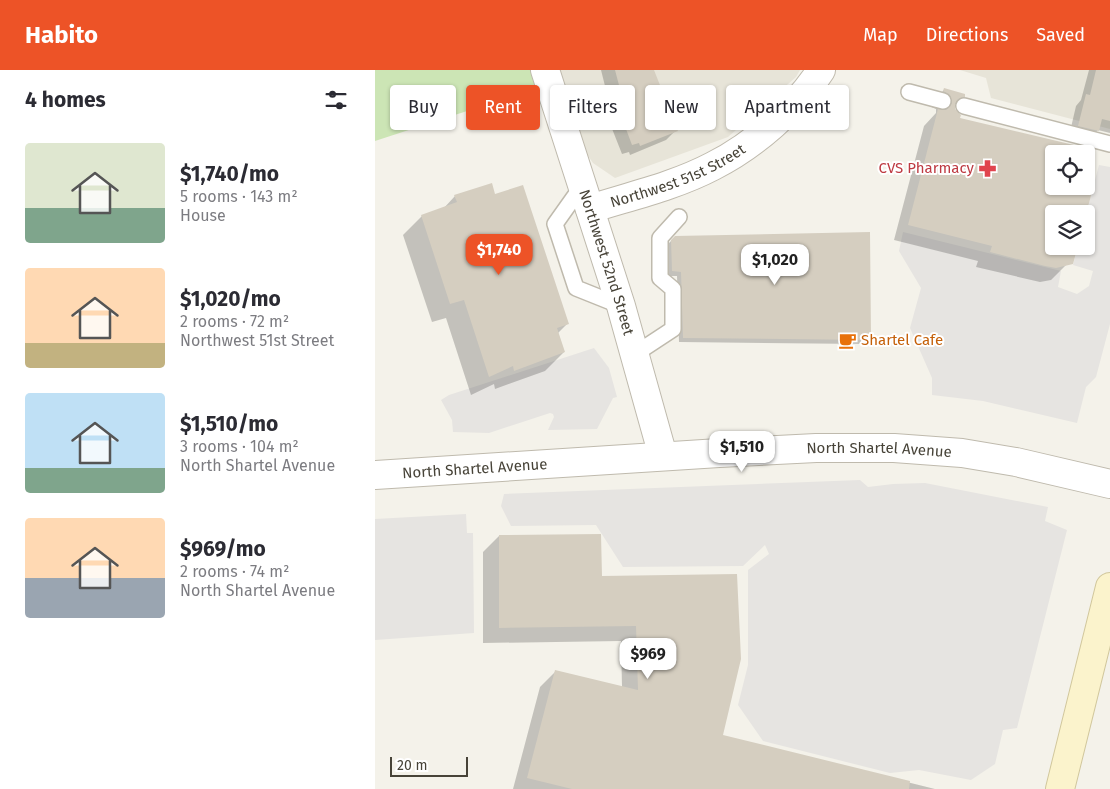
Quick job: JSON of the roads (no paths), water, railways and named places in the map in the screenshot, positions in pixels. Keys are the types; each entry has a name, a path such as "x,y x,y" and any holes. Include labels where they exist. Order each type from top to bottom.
{"main road":[{"path":"1060,789 1110,587"}],"street":[{"name":"Northwest 52nd Street","path":"545,70 621,306 663,456"},
{"name":"Northwest 51st Street","path":"586,197 668,185 714,166 751,142 786,113 812,84 821,70"},
{"name":"North Shartel Avenue","path":"378,467 437,472 663,456 816,448 924,449 962,452 1016,462 1110,484"}],"lane":[{"path":"909,92 943,101"},
{"path":"964,106 1110,144"},
{"path":"586,197 555,224 576,288 621,306"},
{"path":"635,354 673,329 673,289 660,278 660,238 679,217"}],"place":[{"name":"CVS Pharmacy","path":"988,168"},
{"name":"Shartel Cafe","path":"847,340"}]}
